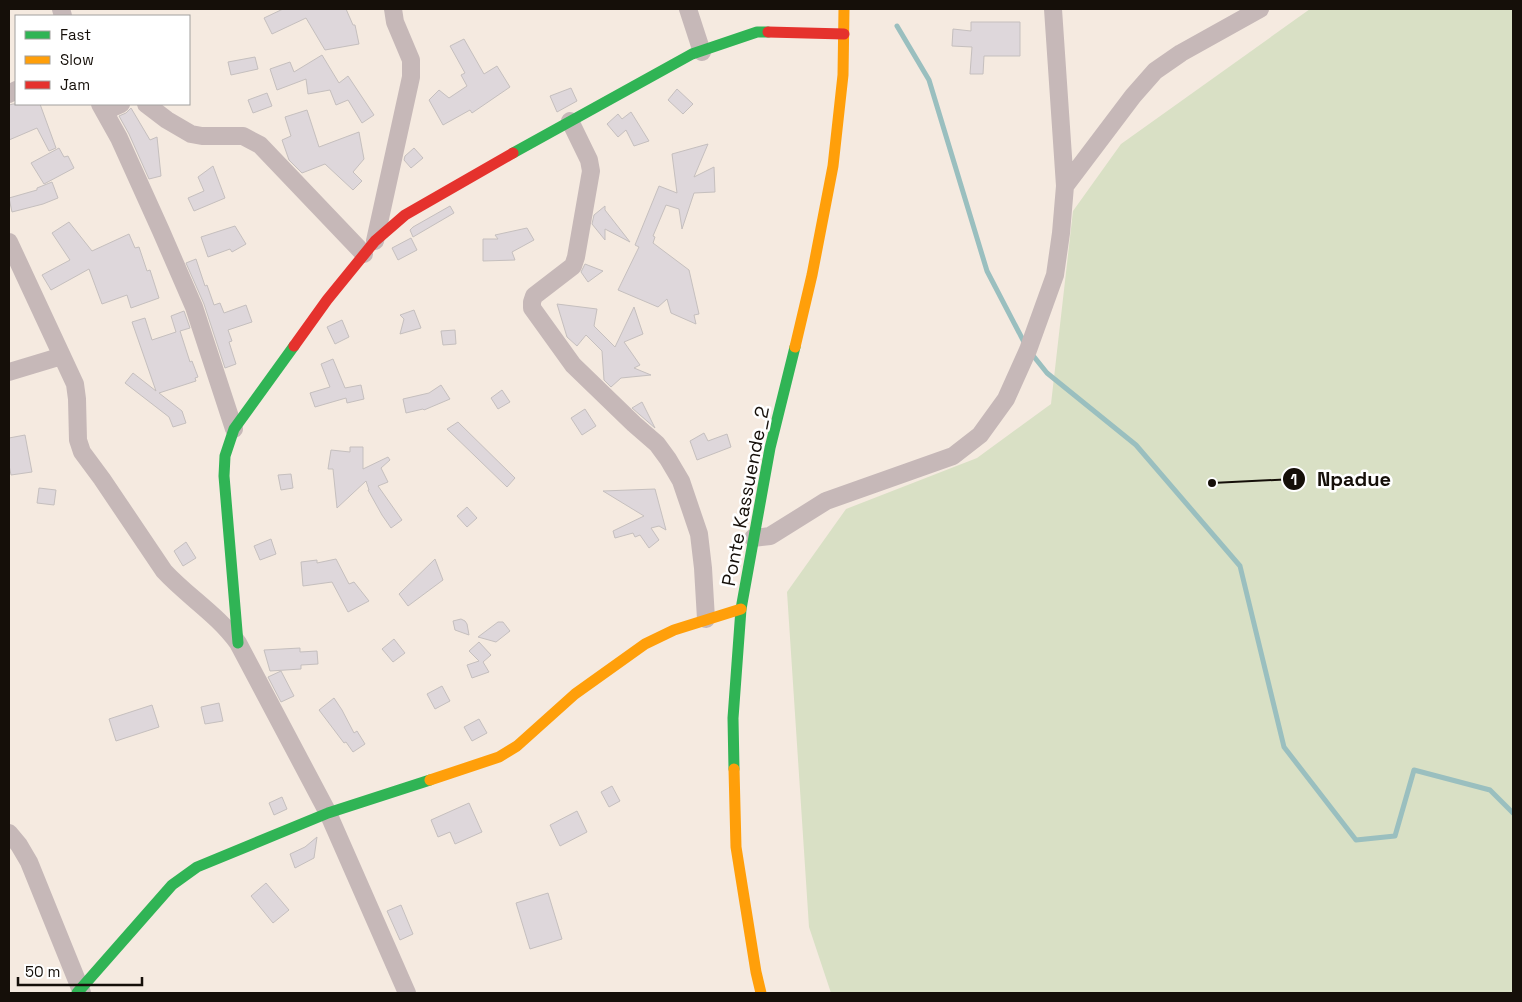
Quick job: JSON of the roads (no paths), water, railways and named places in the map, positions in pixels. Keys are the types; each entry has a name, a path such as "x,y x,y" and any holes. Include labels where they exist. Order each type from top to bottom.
{"main road":[{"name":"Ponte Kassuende_2","path":"761,993 736,847 733,718 741,609 770,448 812,275 833,166 843,76 844,9"},
{"path":"238,643 224,476 225,456 234,429 328,300 370,247 405,215 692,54 757,32 844,34"},
{"path":"80,992 172,886 197,867 328,813 500,757 517,746 575,694 645,644 674,630 741,609"}],"street":[{"path":"147,105 167,120 191,134 202,136 244,136 260,145 370,247 411,77 411,60 394,22 393,9"},
{"path":"688,9 702,52"},
{"path":"753,538 770,536 826,501 953,456 980,434 1006,399 1028,350 1055,275 1061,233 1065,186 1053,9"},
{"path":"1065,186 1133,96 1155,72 1181,53 1260,9"},
{"path":"109,106 119,138 194,307 234,429"},
{"path":"570,121 589,160 591,171 576,257 573,266 534,296 532,308 573,365 657,444 680,481 699,534 706,619"},
{"path":"9,242 74,384 78,399 78,440 82,452 164,571 176,584 227,628 238,643 328,813 408,993"},
{"path":"9,372 62,356"},
{"path":"9,833 29,862 80,992"}],"waterway":[{"path":"897,26 929,80 987,271 1025,344"},
{"path":"1031,353 1047,373 1136,445 1240,566 1284,747 1356,840 1395,836 1414,770 1490,790 1513,813"}],"place":[{"name":"Npadue","path":"1212,483"}]}
